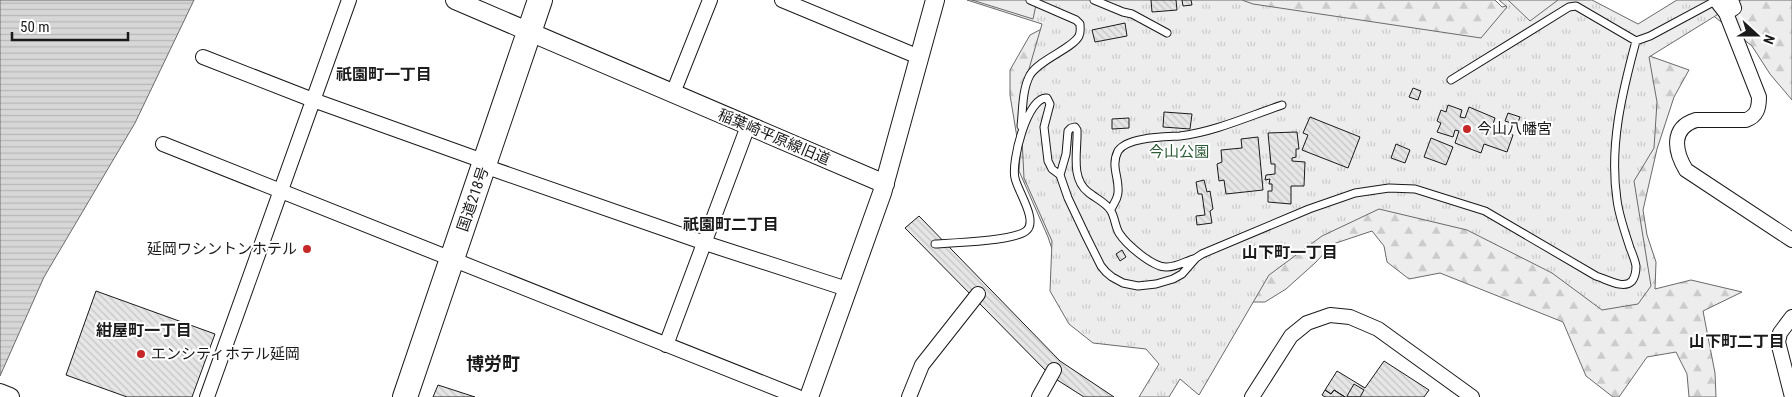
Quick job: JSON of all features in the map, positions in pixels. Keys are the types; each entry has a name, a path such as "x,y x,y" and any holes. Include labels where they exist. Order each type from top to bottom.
{"highway":[{"name":"国道218号","path":"406,397 540,0"}],"street":[{"path":"207,397 349,0"},
{"name":"稲葉崎平原線旧道","path":"456,0 529,33 673,92 885,184"},
{"path":"673,92 710,0"},
{"path":"782,0 920,56"},
{"path":"809,397 885,184 935,0"},
{"path":"1717,0 1726,13 1759,97 1758,111 1752,118 1746,120 1696,120 1690,122 1684,126 1676,144 1679,159 1686,170 1792,240"},
{"path":"1726,13 1734,8 1731,0"},
{"path":"203,57 485,164 705,243 847,289"},
{"path":"666,345 748,126"},
{"path":"163,144 798,397"},
{"path":"910,397 922,365 978,294"},
{"path":"1253,397 1291,336 1307,323 1330,315 1350,317 1378,329 1472,397"},
{"path":"1792,317 1780,333 1778,342 1792,397"},
{"path":"1039,397 1054,370"},
{"path":"0,393 10,397"}],"lane":[{"path":"935,244 994,240 1025,232 1028,228 1030,222 1027,205 1016,185 1014,174 1025,88 1036,68 1075,40 1080,32 1080,24 1076,20 1030,0"},
{"path":"1094,0 1132,14 1167,32"},
{"path":"1452,80 1569,7 1576,6 1636,41 1650,36 1717,0"},
{"path":"1060,175 1066,154 1068,131 1074,127 1077,130 1077,170 1079,181 1086,190 1111,209 1118,232 1144,258 1156,266 1165,268 1174,267 1196,258 1309,209 1355,193 1389,188 1414,189 1485,210 1596,276 1620,284 1632,282 1636,266 1619,211 1613,173 1615,142 1623,91 1636,41"},
{"path":"1020,131 1037,102 1042,98 1047,98 1050,104 1044,127 1048,161 1052,169 1060,175 1068,198 1101,266 1112,278 1138,286 1156,284 1174,279 1182,274 1196,258"},
{"path":"1111,209 1118,197 1114,162 1119,150 1124,146 1144,139 1190,134 1282,105"}],"green space":[{"name":"今山公園","path":"967,0 1242,0 1253,4 1481,38 1507,7 1499,0 1592,0 1638,24 1677,0 1741,0 1649,57 1657,102 1654,148 1634,181 1651,286 1638,304 1602,310 1552,273 1467,230 1379,209 1322,236 1269,275 1199,395 1180,379 1169,397 1139,397 1159,364 1146,349 1093,343 1069,324 1050,291 1052,241 1024,178 1020,100 1042,24"},
{"name":"今山公園","path":"1179,0 1495,0 1502,7 1535,0 1613,43 1689,70 1674,97 1657,149 1643,210 1647,235 1656,262 1655,289 1691,280 1742,292 1703,311 1715,373 1716,397 1689,397 1687,374 1676,352 1647,357 1619,397 1613,397 1586,376 1563,322 1440,273 1409,279 1387,262 1384,246 1372,231 1333,244 1286,289 1265,302 1239,302 1054,255 1019,171 1020,156 1010,95 1010,70 1030,35 1055,22"},
{"path":"1693,0 1792,0 1792,100 1770,74 1752,46"}],"shaded area":[{"path":"0,0 194,0 135,123 44,277 0,376"},
{"path":"972,0 1037,0 1033,19"},
{"path":"1508,0 1558,0 1530,21"}],"building":[{"path":"1151,0 1176,0 1177,10 1152,12"},
{"path":"1182,0 1191,0 1192,5 1183,6"},
{"path":"1125,23 1127,36 1095,42 1092,30"},
{"path":"1413,88 1421,91 1418,100 1409,97"},
{"name":"今山八幡宮","path":"1448,105 1462,110 1460,117 1465,118 1469,107 1495,118 1492,127 1513,135 1507,152 1484,144 1481,153 1455,143 1459,131 1455,130 1453,137 1437,132 1441,123 1437,121 1441,110 1446,112"},
{"path":"1164,112 1192,114 1190,129 1163,127"},
{"path":"1508,113 1520,117 1517,125 1505,121"},
{"path":"1310,117 1360,137 1348,168 1302,150 1308,135 1303,133"},
{"path":"1129,118 1129,128 1112,129 1112,119"},
{"path":"1297,132 1299,149 1296,149 1296,157 1292,158 1292,161 1305,162 1304,186 1291,186 1291,204 1268,202 1268,191 1272,191 1272,184 1269,184 1270,179 1265,180 1266,175 1275,174 1275,164 1271,164 1268,133"},
{"path":"1258,137 1263,190 1226,194 1224,180 1219,181 1217,164 1222,162 1221,150 1242,148 1241,139"},
{"path":"1431,138 1453,147 1446,165 1424,157"},
{"path":"1396,144 1410,150 1405,163 1391,158"},
{"path":"1204,180 1207,192 1210,191 1213,209 1210,211 1212,223 1197,225 1196,216 1205,215 1202,194 1198,194 1196,182"},
{"path":"919,216 1060,361 1114,397 1084,397 1051,376 905,228"},
{"path":"1122,250 1126,257 1120,261 1116,254"},
{"name":"エンシティホテル延岡","path":"96,291 215,334 192,397 127,397 66,375"},
{"path":"1384,361 1429,390 1424,397 1345,397 1334,390 1331,394 1325,390 1337,371 1365,388"},
{"path":"1354,384 1364,390 1360,397 1348,397 1347,396"},
{"path":"438,385 475,397 433,397"},
{"path":"1325,390 1331,394 1334,390 1345,397 1325,397 1322,395"}],"place":[{"name":"今山八幡宮","path":"1467,129"},
{"name":"延岡ワシントンホテル","path":"307,249"},
{"name":"エンシティホテル延岡","path":"141,354"}],"district":[{"name":"祇園町一丁目","path":"384,74"},
{"name":"祇園町二丁目","path":"731,224"},
{"name":"山下町一丁目","path":"1290,252"},
{"name":"紺屋町一丁目","path":"144,330"},
{"name":"山下町二丁目","path":"1737,341"},
{"name":"博労町","path":"493,363"}]}
